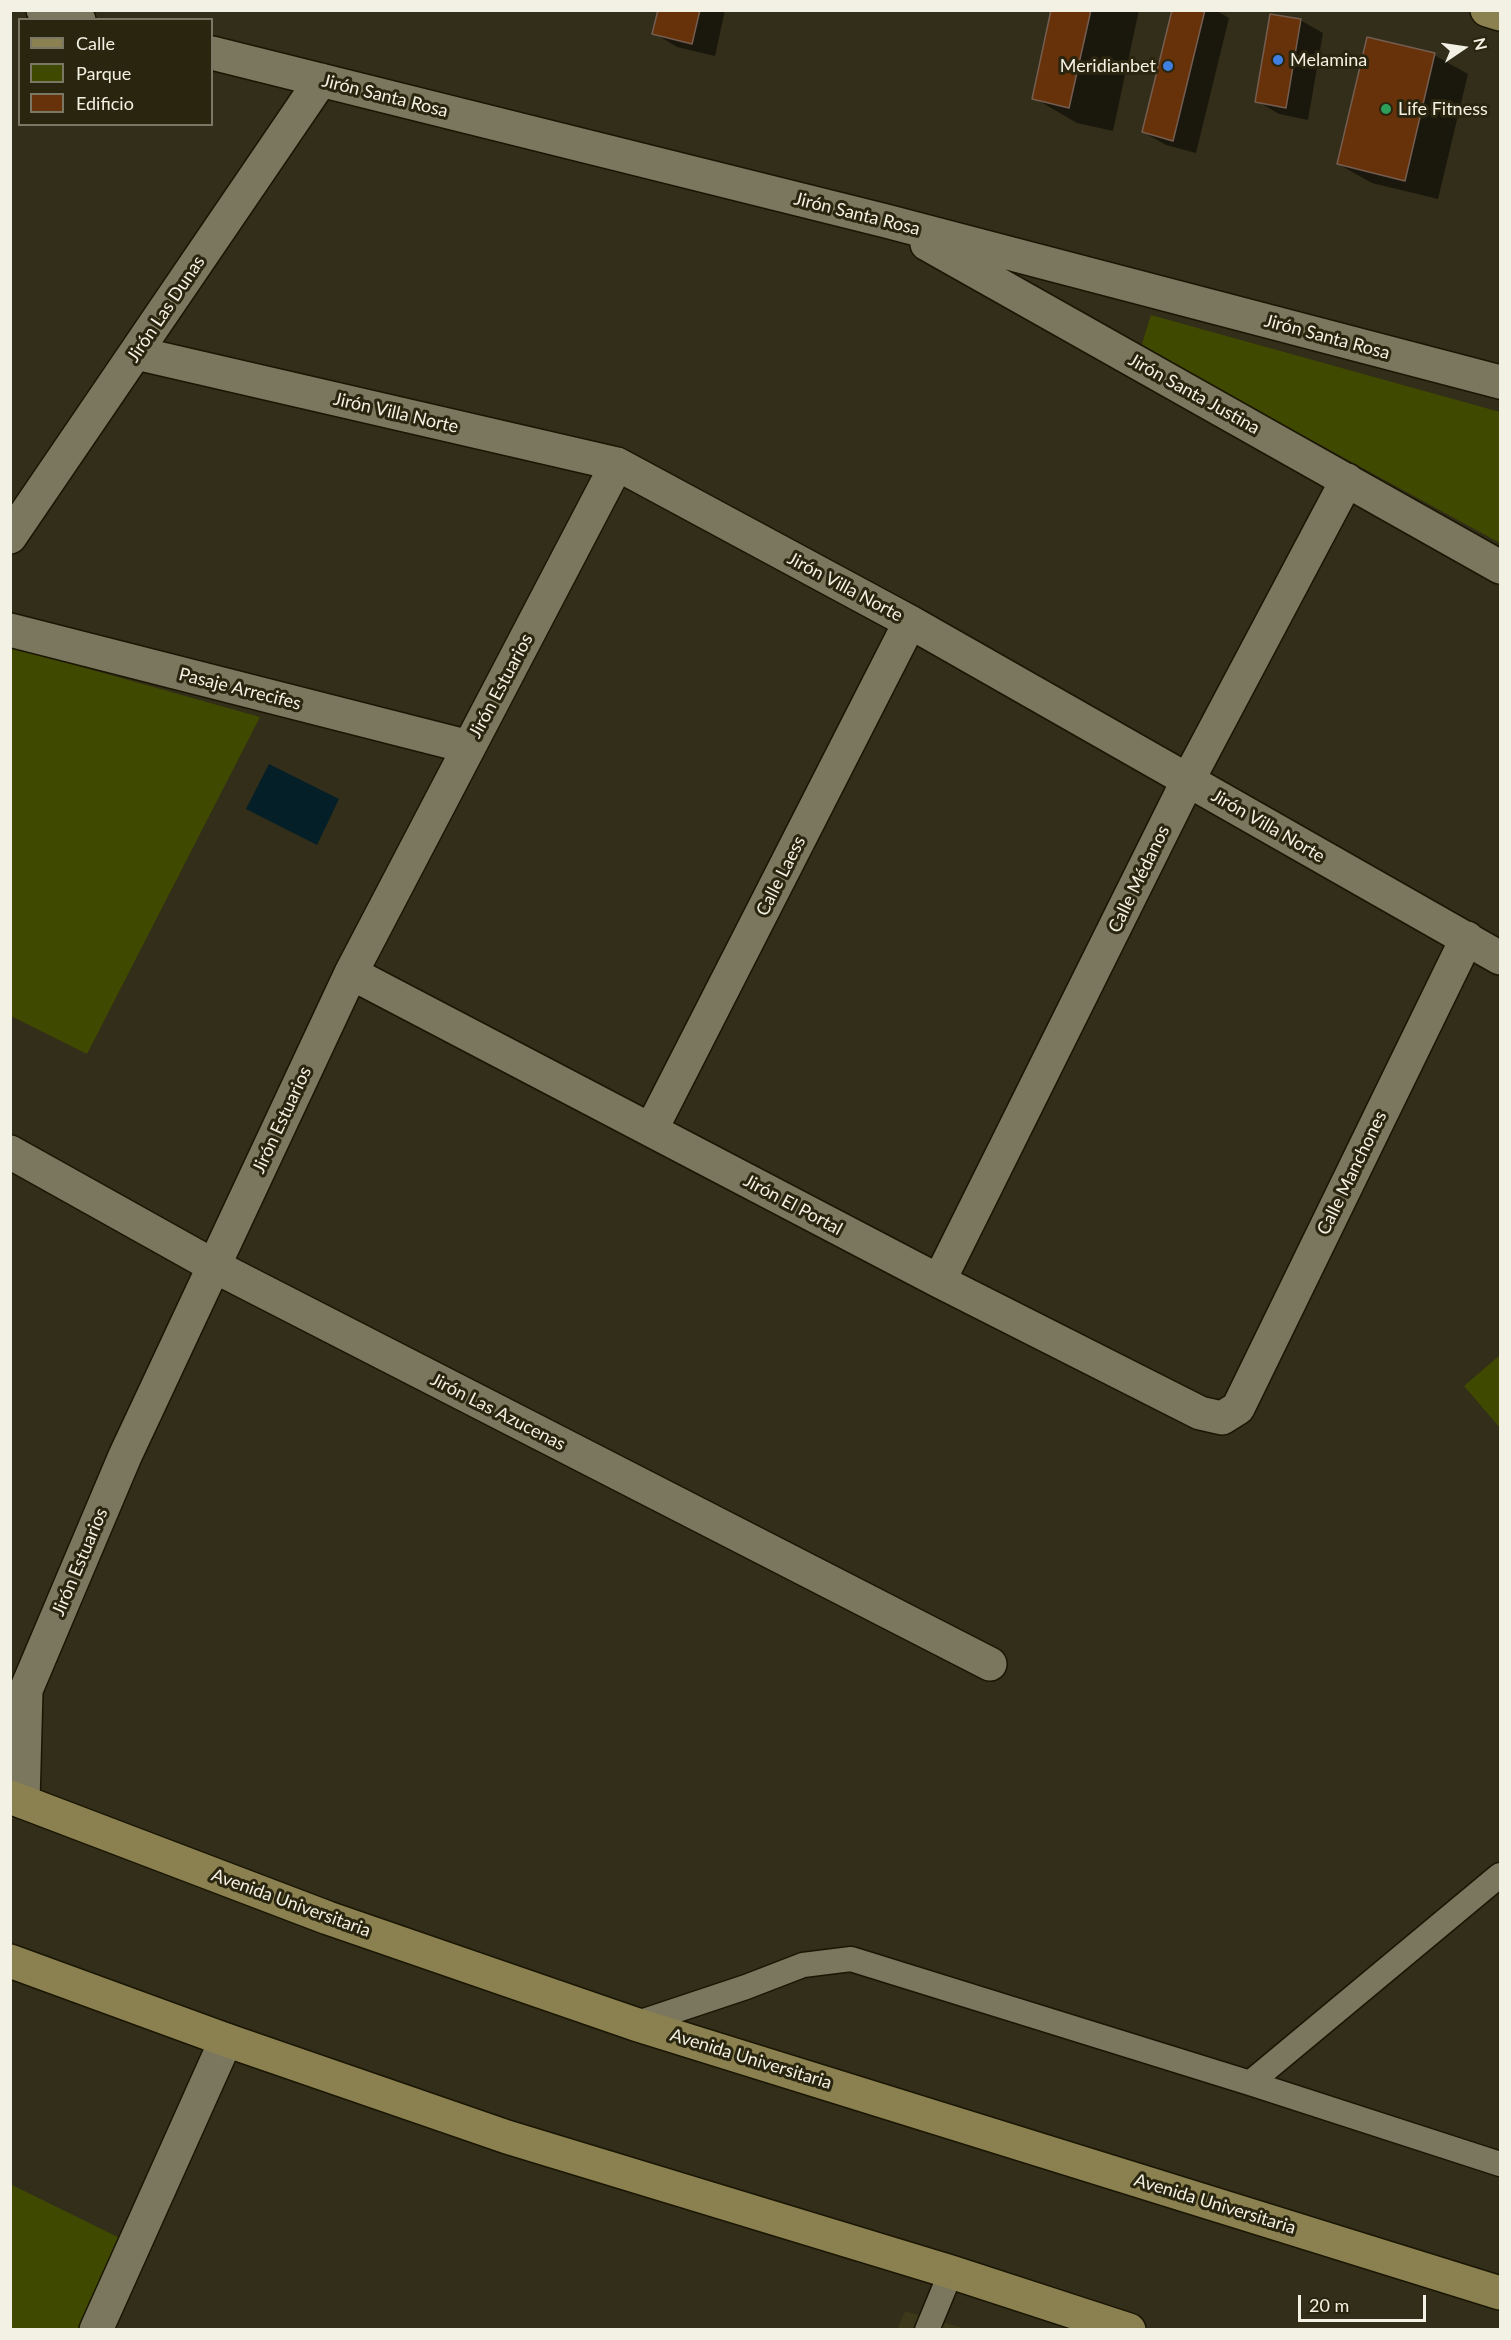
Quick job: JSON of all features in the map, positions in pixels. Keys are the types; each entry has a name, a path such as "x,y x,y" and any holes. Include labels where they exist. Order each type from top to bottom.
{"main road":[{"path":"1487,10 1500,14"},
{"name":"Avenida Universitaria","path":"17,1800 328,1918 635,2024 1500,2293"},
{"path":"10,1961 226,2040 507,2138 951,2272 1129,2330"}],"street":[{"path":"43,10 72,18"},
{"name":"Jirón Santa Rosa","path":"213,53 886,221 1500,382"},
{"name":"Jirón Las Dunas","path":"10,537 321,80"},
{"name":"Jirón Santa Justina","path":"886,221 1500,567"},
{"name":"Jirón Villa Norte","path":"136,353 617,464 910,622 1500,958"},
{"name":"Jirón Estuarios","path":"17,1800 26,1690 125,1456 351,973 617,464"},
{"name":"Calle Médanos","path":"939,1281 1188,780 1347,480"},
{"name":"Calle Laess","path":"651,1130 910,622"},
{"name":"Pasaje Arrecifes","path":"10,630 469,747"},
{"name":"Calle Manchones","path":"1238,1408 1467,938"},
{"name":"Jirón El Portal","path":"351,973 939,1281 1200,1413 1222,1418 1238,1408"},
{"name":"Jirón Las Azucenas","path":"10,1152 214,1266 990,1664"},
{"path":"96,2330 226,2040"}],"lane":[{"path":"1250,2083 1500,1875"},
{"path":"635,2024 746,1988 803,1965 851,1959 1250,2083 1500,2164"},
{"path":"927,2330 951,2272"}],"shaded area":[{"path":"905,2311 966,2329 897,2330"}],"green space":[{"path":"1151,315 1500,412 1500,543 1141,347"},
{"path":"11,647 260,717 87,1054 11,1016"},
{"path":"1500,1355 1500,1428 1464,1386"},
{"path":"10,2184 128,2242 86,2329 11,2329"}],"water":[{"path":"269,764 339,799 317,845 246,809"}],"building":[{"path":"658,10 700,10 692,44 652,34"},
{"path":"1051,10 1091,10 1069,108 1032,99"},
{"path":"1172,10 1205,10 1173,141 1142,132"},
{"name":"Melamina","path":"1270,14 1301,19 1286,108 1255,102"},
{"name":"Life Fitness","path":"1367,37 1435,53 1405,181 1337,164"}],"place":[{"name":"Melamina","path":"1278,60"},
{"name":"Meridianbet","path":"1168,66"},
{"name":"Life Fitness","path":"1386,109"}]}
